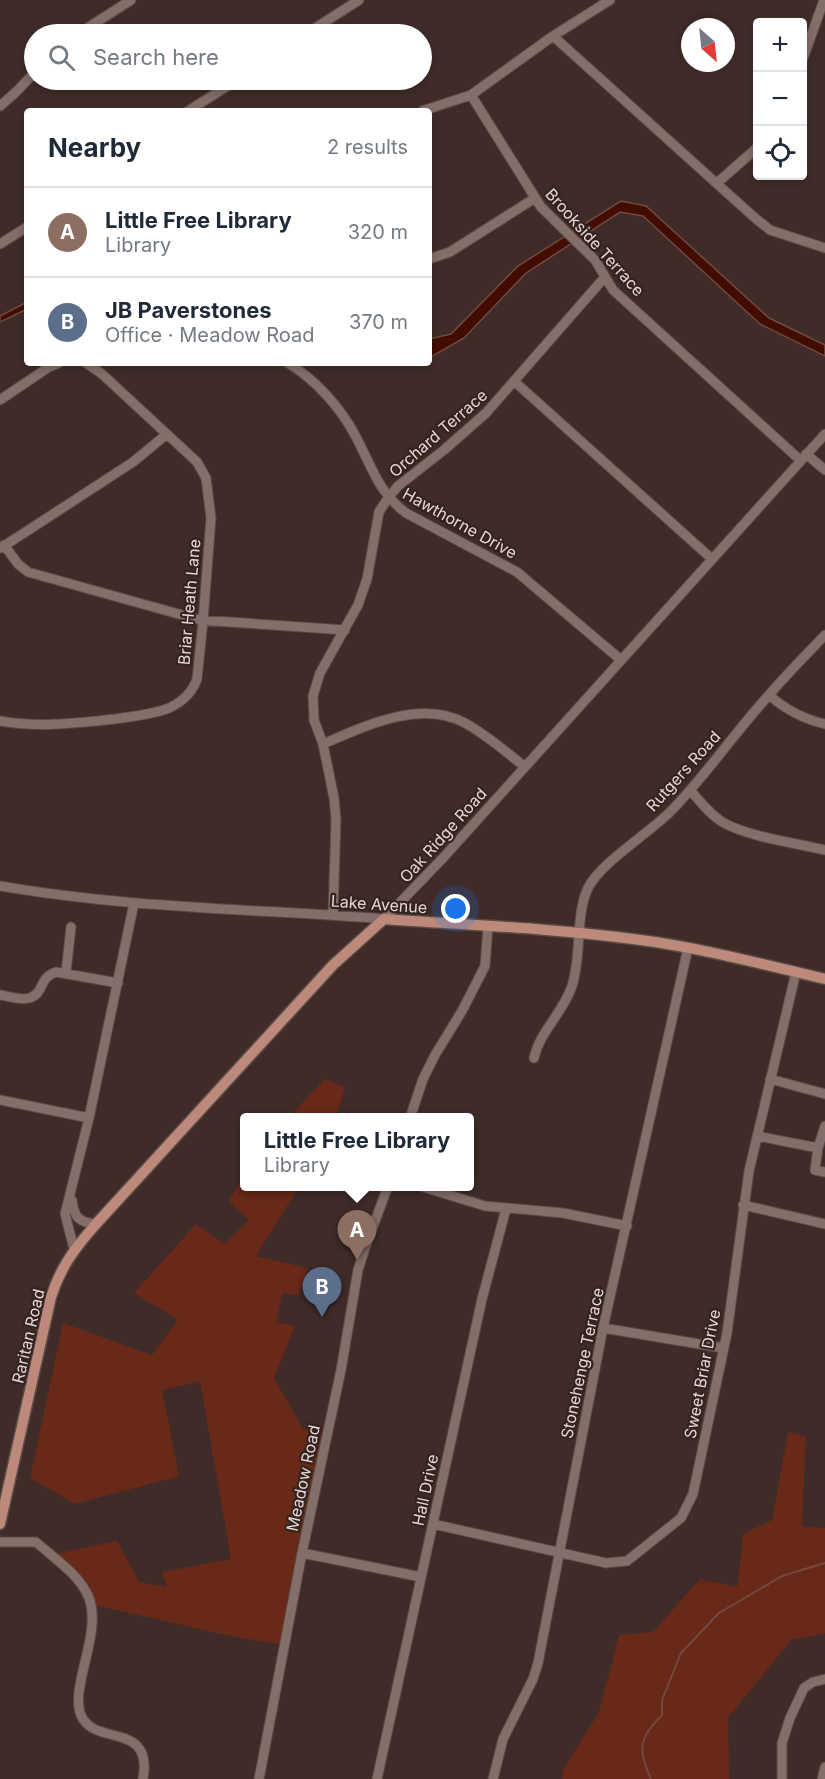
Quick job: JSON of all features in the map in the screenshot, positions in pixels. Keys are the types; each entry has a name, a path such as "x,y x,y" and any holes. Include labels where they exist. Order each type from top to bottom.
{"main road":[{"name":"Lake Avenue","path":"384,919 581,932 688,948 825,979"},
{"name":"Oak Ridge Road","path":"74,1249 333,964 384,919"},
{"name":"Raritan Road","path":"0,1524 51,1297 59,1275 74,1249"}],"street":[{"path":"94,24 131,0"},
{"path":"322,24 359,0"},
{"path":"431,108 471,95 554,36 610,0"},
{"path":"807,47 824,0"},
{"path":"554,36 770,230 825,248"},
{"path":"0,106 24,84"},
{"path":"193,108 221,90"},
{"name":"Brookside Terrace","path":"471,95 535,198 563,230 595,260 604,278 614,290 803,457 825,470"},
{"path":"717,183 753,151"},
{"path":"432,258 450,252 535,198"},
{"path":"0,244 24,229"},
{"name":"Orchard Terrace","path":"333,915 336,820 323,744 314,720 314,688 323,666 358,605 366,579 379,512 387,498 398,486 465,432 515,382 604,278"},
{"path":"0,400 53,366"},
{"name":"Briar Heath Lane","path":"0,721 31,725 149,714 170,707 185,698 194,688 197,679 210,538 210,500 206,478 197,462 91,366"},
{"name":"Hawthorne Drive","path":"292,366 322,391 346,419 387,498 406,513 517,572 621,660"},
{"path":"515,382 712,559"},
{"path":"167,434 133,462 2,547 28,572 203,621 345,630"},
{"name":"Oak Ridge Road","path":"384,919 433,869 825,434"},
{"name":"Rutgers Road","path":"534,1058 537,1046 566,1000 572,986 581,932 583,899 590,885 604,869 670,812 769,694 825,635"},
{"path":"769,694 783,708 825,724"},
{"path":"323,744 391,718 432,713 464,723 525,767"},
{"path":"690,790 710,812 731,826 825,850"},
{"name":"Lake Avenue","path":"0,886 71,897 134,903 384,919"},
{"path":"74,1249 65,1214 89,1118 134,903"},
{"path":"66,972 71,927"},
{"path":"412,1113 423,1078 485,966 488,927"},
{"name":"Stonehenge Terrace","path":"493,1779 503,1739 535,1671 603,1328 688,948"},
{"path":"0,994 22,999 29,998 37,994 43,980 48,975 56,972 117,983"},
{"name":"Sweet Briar Drive","path":"433,1524 606,1563 621,1563 627,1561 681,1518 693,1494 723,1348 734,1284 743,1205 796,972"},
{"path":"770,1079 825,1094"},
{"path":"0,1100 89,1118"},
{"path":"825,1126 818,1148 815,1170 825,1173"},
{"path":"757,1136 818,1148"},
{"name":"Meadow Road","path":"259,1779 358,1270 386,1191"},
{"path":"436,1191 485,1206 563,1213 627,1226"},
{"path":"71,1194 73,1210 78,1218 84,1222 96,1224"},
{"path":"743,1205 825,1224"},
{"name":"Hall Drive","path":"377,1779 482,1299 506,1209"},
{"path":"603,1328 723,1348"},
{"path":"0,1542 36,1542 79,1582 93,1613 92,1632 80,1691 79,1712 87,1725 98,1731 131,1741 144,1762 143,1779"},
{"path":"302,1553 422,1577"},
{"path":"782,1779 782,1743 790,1718 804,1688 813,1682 825,1679"},
{"path":"822,1779 825,1767"}],"shaded area":[{"path":"621,201 646,206 769,318 825,345 825,356 760,324 643,216 620,212 526,273 464,338 432,356 432,338 451,334 518,266"},
{"path":"24,304 24,310 0,322 0,316"},
{"path":"325,1079 345,1087 337,1113 293,1113"},
{"path":"240,1182 240,1191 297,1191 256,1256 307,1268 299,1295 282,1293 277,1322 295,1326 274,1378 303,1429 326,1437 283,1645 226,1635 95,1605 50,1555 117,1541 139,1582 167,1587 162,1572 231,1559 200,1381 162,1390 179,1476 75,1504 30,1478 63,1323 152,1355 178,1320 134,1293 196,1224 225,1244 249,1220 229,1201"},
{"path":"788,1432 806,1436 802,1526 825,1528 825,1633 791,1640 728,1718 729,1779 562,1779 563,1770 599,1712 619,1635 653,1632 700,1579 737,1587 743,1534 772,1520"}],"waterway":[{"path":"651,1779 642,1752 643,1744 649,1730 662,1715 662,1700 681,1653 719,1613 782,1576 825,1563"}],"place":[{"name":"Little Free Library","path":"357,1260"},
{"name":"JB Paverstones","path":"322,1317"}]}
